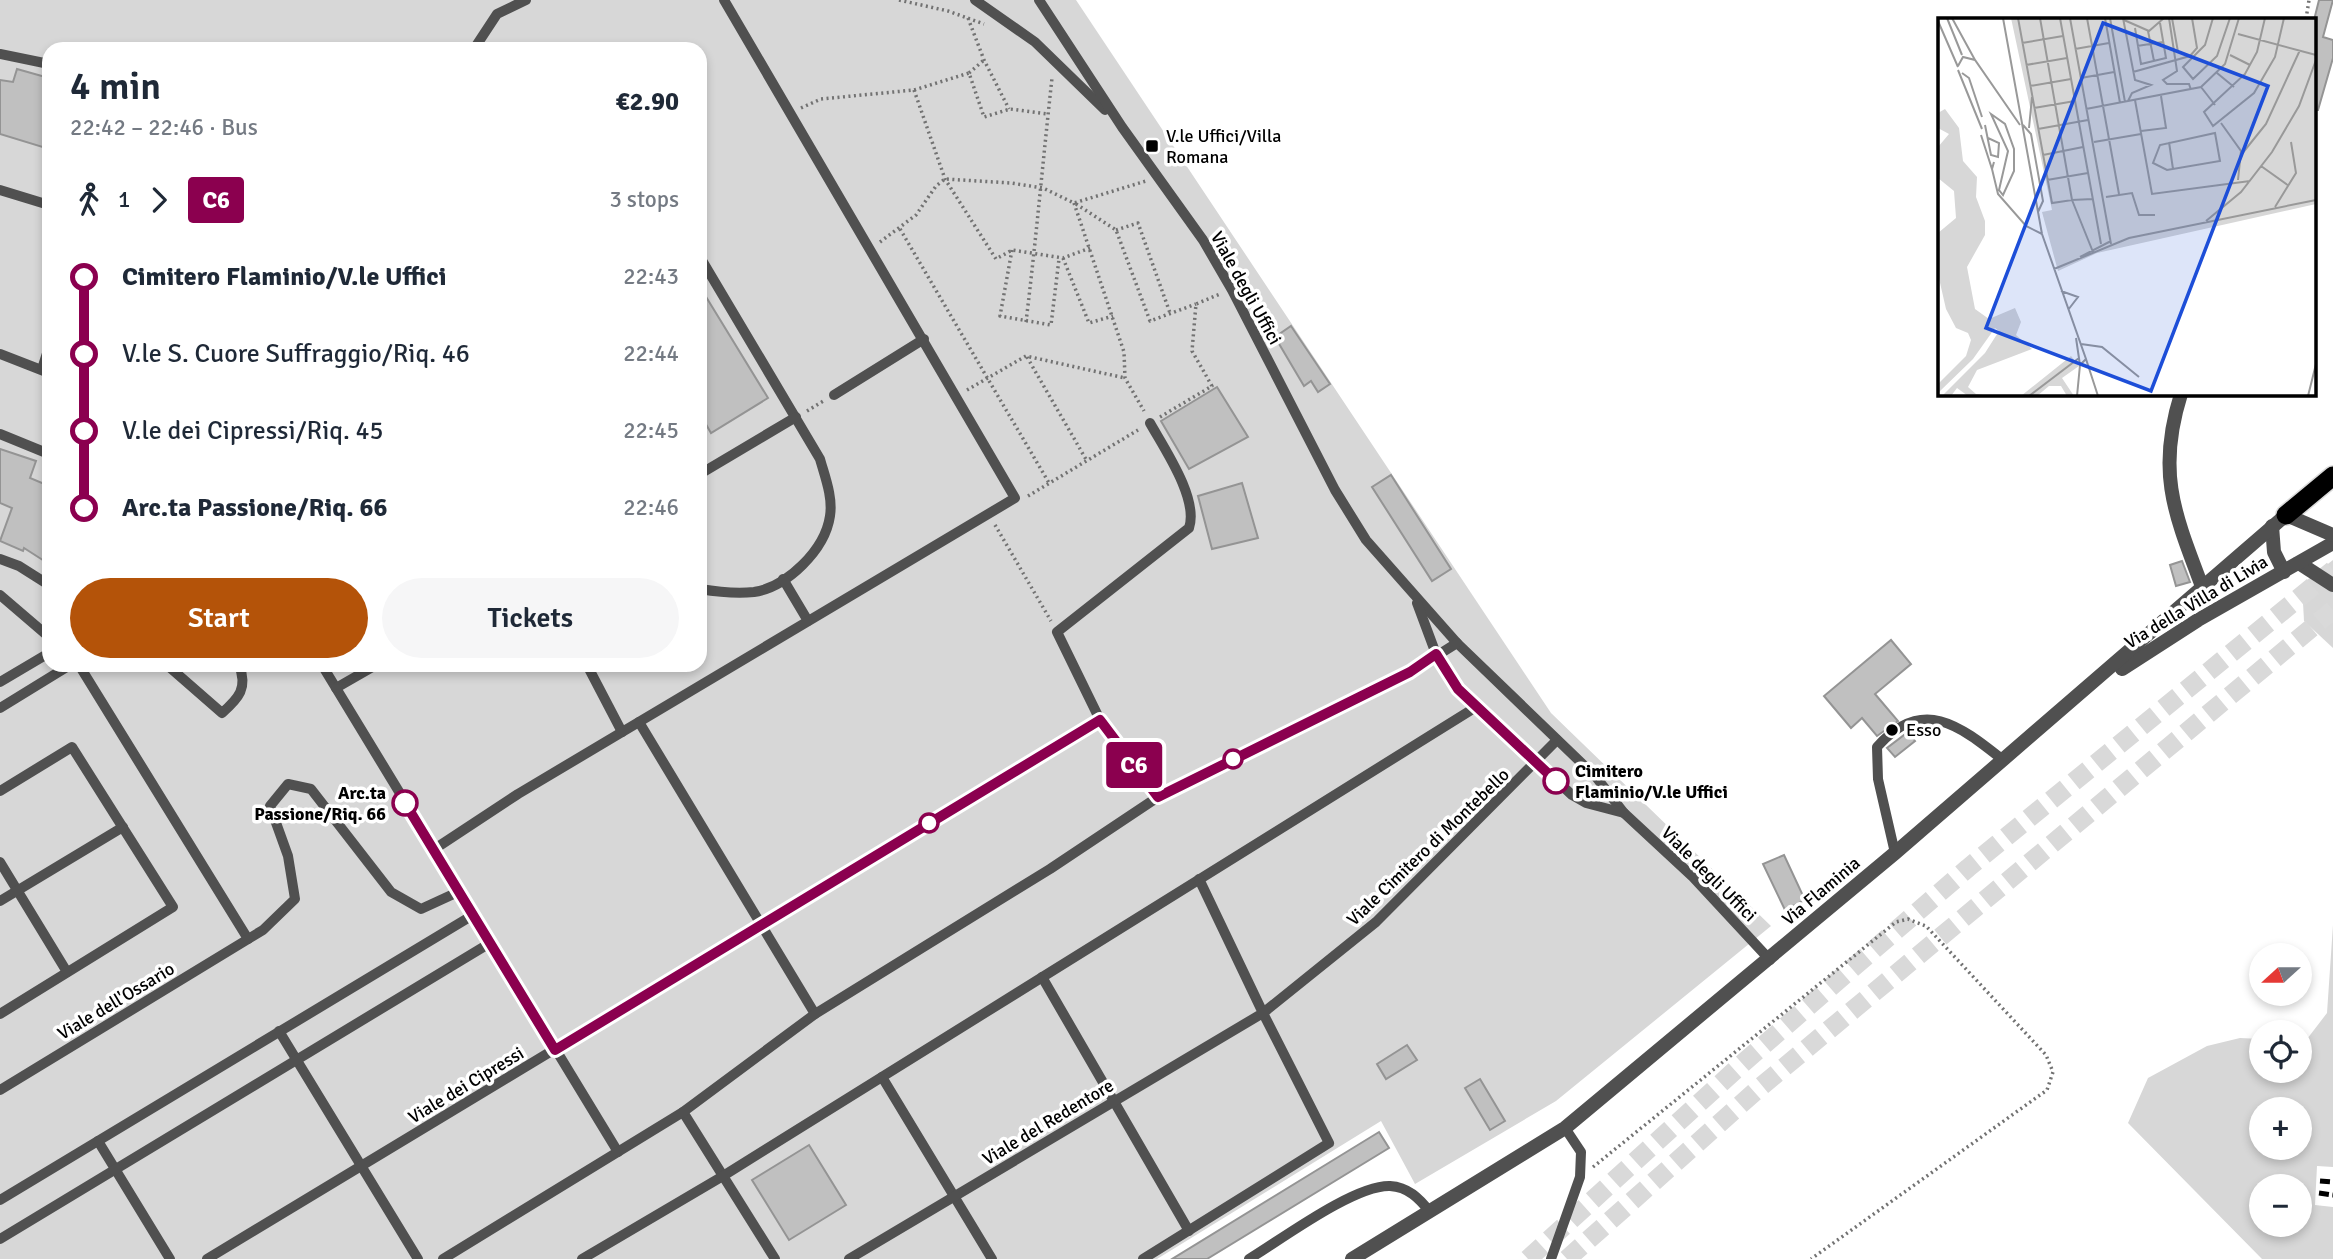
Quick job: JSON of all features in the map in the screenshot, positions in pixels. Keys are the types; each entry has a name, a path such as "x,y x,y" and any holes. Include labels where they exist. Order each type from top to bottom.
{"highway":[{"path":"2279,520 2333,476"}],"street":[{"path":"2180,396 2169,437 2169,478 2178,521 2203,589"},
{"path":"2284,572 2274,552 2279,520 2333,535"},
{"name":"Via Flaminia","path":"1352,1259 1565,1128 1770,960 2203,589 2279,520"},
{"name":"Via della Villa di Livia","path":"2079,696 2198,620 2333,543"},
{"path":"2299,564 2333,585"}],"lane":[{"path":"479,42 497,14 523,0"},
{"path":"433,850 518,794 1015,498 724,0"},
{"path":"975,0 1023,32 1055,59 1122,127"},
{"name":"Viale degli Uffici","path":"1039,0 1122,127 1203,240 1232,290 1341,502 1366,540 1457,643 1596,778 1624,813 1699,883 1770,960"},
{"path":"0,54 42,63"},
{"path":"0,190 42,203"},
{"path":"707,269 820,458 830,494 830,518 803,566 757,592 727,593 707,590"},
{"path":"834,395 924,339"},
{"path":"0,354 42,370"},
{"path":"707,470 796,417"},
{"path":"1150,423 1185,492 1192,517 1189,528 1057,632 1100,720 1158,797"},
{"path":"0,435 42,451"},
{"path":"0,559 42,580"},
{"path":"783,579 808,621"},
{"path":"0,595 42,630"},
{"name":"Viale degli Uffici","path":"1415,596 1436,654 1458,689 1578,799 1624,813"},
{"path":"443,1259 683,1112 815,1014 1050,869 1158,797 1410,672 1457,643"},
{"path":"0,682 42,657"},
{"path":"0,708 59,672"},
{"path":"83,672 248,939"},
{"path":"175,672 222,713 240,698 245,680 242,672"},
{"path":"326,672 618,1152"},
{"path":"336,688 364,672"},
{"path":"591,672 622,732"},
{"path":"582,1259 598,1255 1476,707"},
{"name":"Viale dei Cipressi","path":"207,1259 1100,720"},
{"path":"1895,853 1878,779 1877,758 1877,747 1892,730 1909,720 1943,721 1981,743 2003,760"},
{"path":"639,722 815,1014"},
{"name":"Viale Cimitero di Montebello","path":"1263,1013 1376,922 1537,764 1557,740"},
{"path":"0,791 72,747 173,907 0,1014"},
{"name":"Viale dell'Ossario","path":"0,1090 263,930 295,899 288,856 270,806 288,784 311,789 391,892 421,909 458,892"},
{"path":"0,901 123,827"},
{"path":"0,862 67,972"},
{"path":"1143,1259 1329,1143 1199,879"},
{"path":"0,1200 473,915"},
{"path":"0,1239 490,943"},
{"path":"1042,977 1189,1231"},
{"name":"Viale del Redentore","path":"849,1259 1263,1013"},
{"path":"279,1031 418,1259"},
{"path":"882,1077 992,1259"},
{"path":"683,1112 775,1259"},
{"path":"1551,1259 1580,1177 1581,1152 1565,1128"},
{"path":"98,1141 170,1259"},
{"path":"1250,1259 1338,1204 1377,1187 1390,1186 1409,1191 1419,1198 1430,1212"}],"path":[{"path":"898,0 968,18 988,26"},
{"path":"2305,18 2308,0"},
{"path":"968,18 984,60 1010,109"},
{"path":"1026,321 1043,188 1055,59"},
{"path":"792,115 807,103 821,99 914,90 969,73 984,60"},
{"path":"969,73 984,117 1010,109 1048,114"},
{"path":"914,90 945,179 996,259 1012,250 1061,258 1090,248"},
{"path":"1074,203 1158,178"},
{"path":"945,179 1043,188 1074,203 1116,230 1150,321 1232,290"},
{"path":"870,247 900,229 945,179"},
{"path":"1074,203 1124,352 1125,378 1150,423"},
{"path":"1116,230 1138,223 1170,313"},
{"path":"900,229 1049,483"},
{"path":"1012,250 1000,316 1051,326 1061,258"},
{"path":"1061,258 1088,323 1113,316"},
{"path":"1015,498 1028,496 1212,386 1192,351 1196,304"},
{"path":"1026,356 1087,461"},
{"path":"957,397 1026,356 1125,378"},
{"path":"796,417 834,395"},
{"path":"988,514 1057,632"},
{"path":"1580,1177 1896,922 1909,919 1926,926 2046,1055 2053,1072 2046,1090 1811,1259"}],"shaded area":[{"path":"0,0 1076,0 1551,713 1771,926 1556,1101 1415,1184 1381,1121 1157,1259 0,1259"},
{"path":"2333,560 2333,648 2304,621 2302,584"},
{"path":"2333,925 2333,1167 2317,1166 2315,1205 2333,1207 2333,1259 2262,1259 2128,1123 2148,1078 2207,1046 2240,1038 2249,1038 2249,1083 2312,1083 2312,1033 2327,1013"}],"building":[{"path":"2319,0 2333,0 2323,37 2333,40 2333,58 2318,110 2316,110 2314,18"},
{"path":"17,69 42,76 42,147 0,134 0,80 13,82"},
{"path":"707,298 768,398 711,433 707,426"},
{"path":"1291,326 1330,384 1318,392 1311,381 1304,386 1275,337"},
{"path":"1217,387 1248,437 1189,469 1161,421"},
{"path":"0,449 36,461 30,478 42,483 42,560 24,548 23,551 0,541 12,508 0,503"},
{"path":"1391,475 1451,569 1432,581 1372,487"},
{"path":"1242,483 1258,538 1212,549 1198,496"},
{"path":"2182,561 2190,582 2176,586 2170,565"},
{"path":"1891,640 1911,664 1875,694 1898,721 1877,736 1862,718 1851,728 1824,696"},
{"path":"1908,732 1915,741 1895,757 1887,748"},
{"path":"1784,855 1805,900 1785,910 1763,864"},
{"path":"1407,1045 1417,1060 1386,1079 1377,1064"},
{"path":"1480,1079 1505,1121 1490,1130 1465,1088"},
{"path":"1379,1132 1389,1148 1207,1259 1172,1259"},
{"path":"809,1145 846,1205 789,1240 752,1180"}],"tunnel":[{"path":"1528,1259 1743,1063 1968,868 2333,570"},
{"path":"1567,1259 1758,1089 2333,610"}],"railway":[{"path":"2320,1181 2333,1182"},
{"path":"2319,1193 2333,1195"}],"bus line":[{"name":"C6","path":"405,803 555,1050 1100,720 1158,797 1422,666 1436,654 1458,689 1556,781"}],"place":[{"name":"V.le Uffici/Villa Romana","path":"1152,146"},
{"name":"Esso","path":"1892,730"},
{"name":"Cimitero Flaminio/V.le Uffici","path":"1556,781"},
{"name":"Arc.ta Passione/Riq. 66","path":"405,803"}]}
